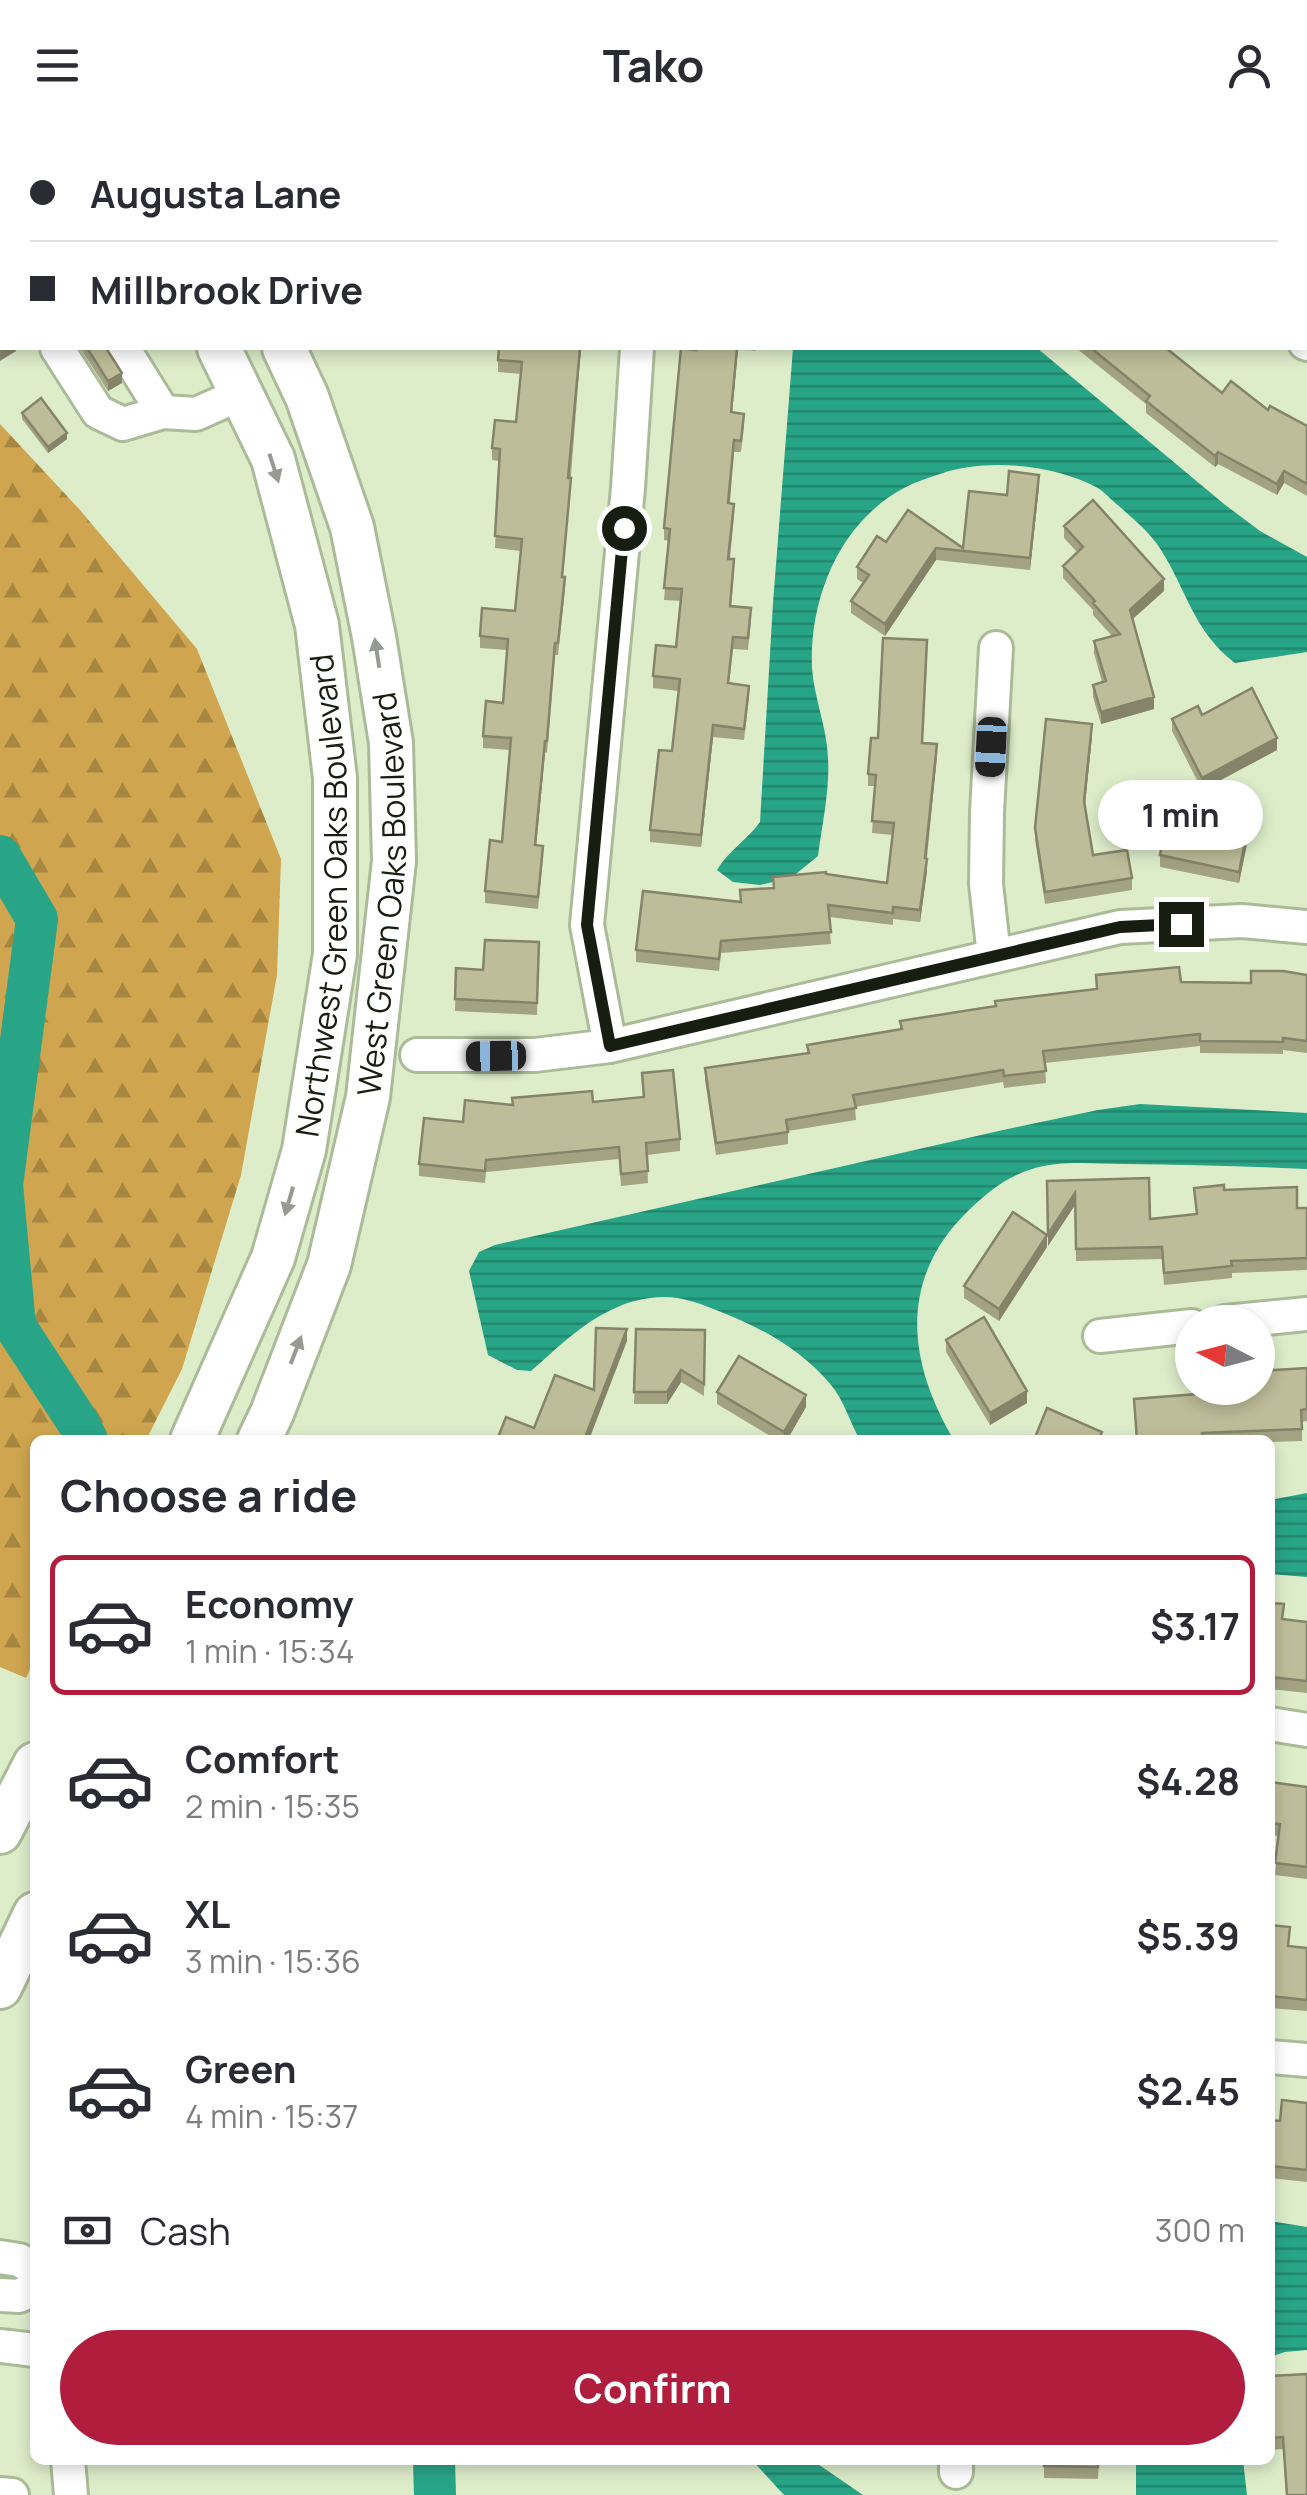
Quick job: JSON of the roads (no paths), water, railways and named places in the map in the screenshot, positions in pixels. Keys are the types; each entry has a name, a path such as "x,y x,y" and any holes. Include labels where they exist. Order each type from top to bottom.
{"main road":[{"name":"Northwest Green Oaks Boulevard","path":"196,1431 277,1244 304,1150 336,954 334,778 317,625 273,459 220,350"},
{"name":"West Green Oaks Boulevard","path":"262,1435 330,1265 368,1097 394,861 391,744 352,527 289,350"},
{"path":"0,1832 30,1774"},
{"path":"0,1987 30,1932"}],"street":[{"path":"58,350 98,412 124,424 163,412 196,414 242,394"},
{"path":"124,350 163,412"},
{"path":"610,1046 587,925 628,488 636,350"},
{"path":"994,956 986,884 996,648"},
{"path":"417,1056 535,1055 610,1046 1120,927 1242,921 1307,927"},
{"path":"1275,1317 1307,1314"},
{"path":"1100,1336 1175,1328"},
{"path":"1275,1725 1307,1730"},
{"path":"1275,2057 1307,2060"},
{"path":"0,2257 30,2266"},
{"path":"0,2295 19,2296 30,2290"},
{"path":"0,2346 30,2349"},
{"path":"68,2465 71,2495"},
{"path":"0,2494 12,2495"}],"water":[{"path":"793,350 1039,350 1224,504 1260,531 1307,557 1307,652 1235,663 1200,624 1152,538 1102,491 1079,479 1040,469 998,465 958,469 917,482 882,503 862,521 846,541 823,589 812,642 813,679 828,758 818,856 791,878 760,885 733,882 717,870 760,822"},
{"path":"1140,1104 1307,1113 1307,1169 1066,1163 1023,1172 990,1191 946,1236 930,1264 921,1292 919,1350 938,1410 951,1435 858,1435 836,1391 793,1349 764,1331 677,1298 644,1299 611,1310 579,1330 531,1371 517,1370 488,1355 469,1271 479,1252 495,1245 1098,1110"},
{"path":"1307,1493 1307,1577 1275,1574 1275,1499"},
{"path":"1275,2222 1307,2227 1307,2350 1275,2355"},
{"path":"757,2465 819,2465 863,2495 784,2495"},
{"path":"1136,2465 1244,2465 1247,2495 1136,2495"}],"waterway":[{"path":"0,856 37,919 2,1185 15,1326 84,1435"},
{"path":"434,2465 435,2495"}]}
